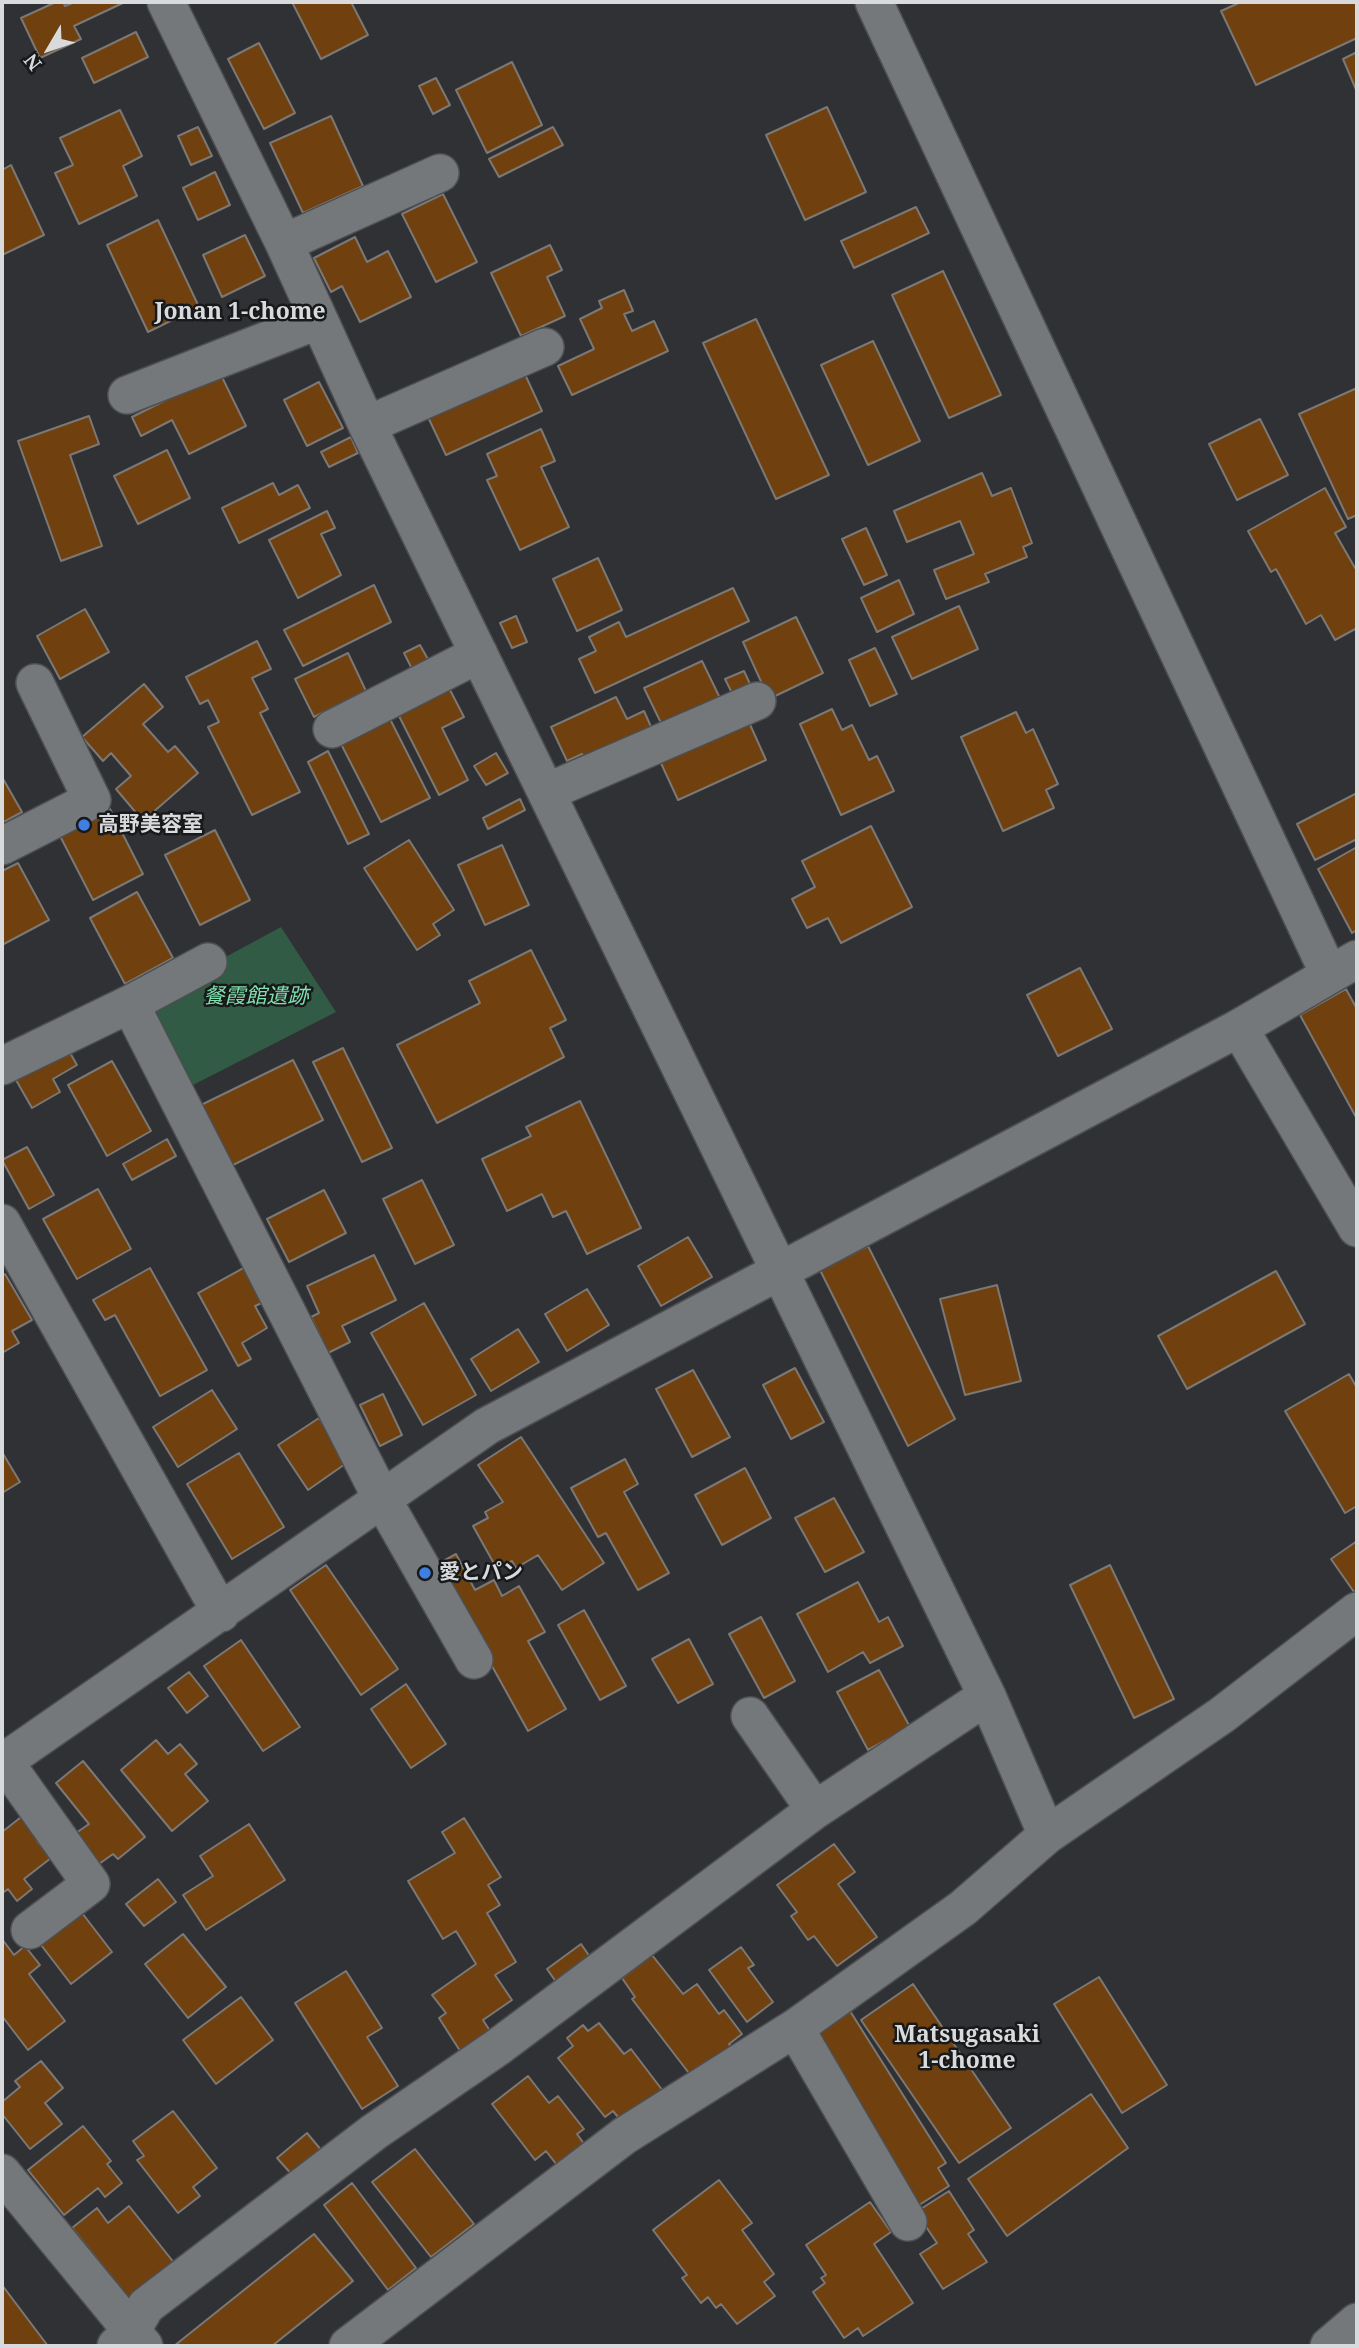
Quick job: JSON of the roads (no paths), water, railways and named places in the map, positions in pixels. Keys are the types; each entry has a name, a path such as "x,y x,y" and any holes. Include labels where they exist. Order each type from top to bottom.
{"street":[{"path":"166,2 284,243 368,425 987,1696 1047,1835"},
{"path":"30,1930 91,1884 3,1762 221,1613 381,1497 487,1426 1239,1028 1343,967 874,2"},
{"path":"284,243 440,173"},
{"path":"127,395 319,320"},
{"path":"368,425 545,347"},
{"path":"332,729 479,654"},
{"path":"2,846 92,800 35,683"},
{"path":"547,792 757,701"},
{"path":"2,1066 208,962"},
{"path":"130,1003 381,1497 474,1660"},
{"path":"1239,1028 1357,1228"},
{"path":"2,1223 221,1613"},
{"path":"348,2346 624,2136 794,2028 963,1908 1047,1835 1222,1715 1357,1611"},
{"path":"2,2173 131,2341 146,2306 374,2132 498,2047 815,1810 987,1696"},
{"path":"750,1716 815,1810"},
{"path":"794,2028 908,2222"},
{"path":"1329,2346 1357,2322"}],"place":[{"name":"高野美容室","path":"84,825"},
{"name":"愛とパン","path":"425,1573"}],"district":[{"name":"Jonan 1-chome","path":"240,312"},
{"name":"Matsugasaki 1-chome","path":"967,2048"}],"park label":[{"name":"餐霞館遺跡","path":"256,997"}]}
